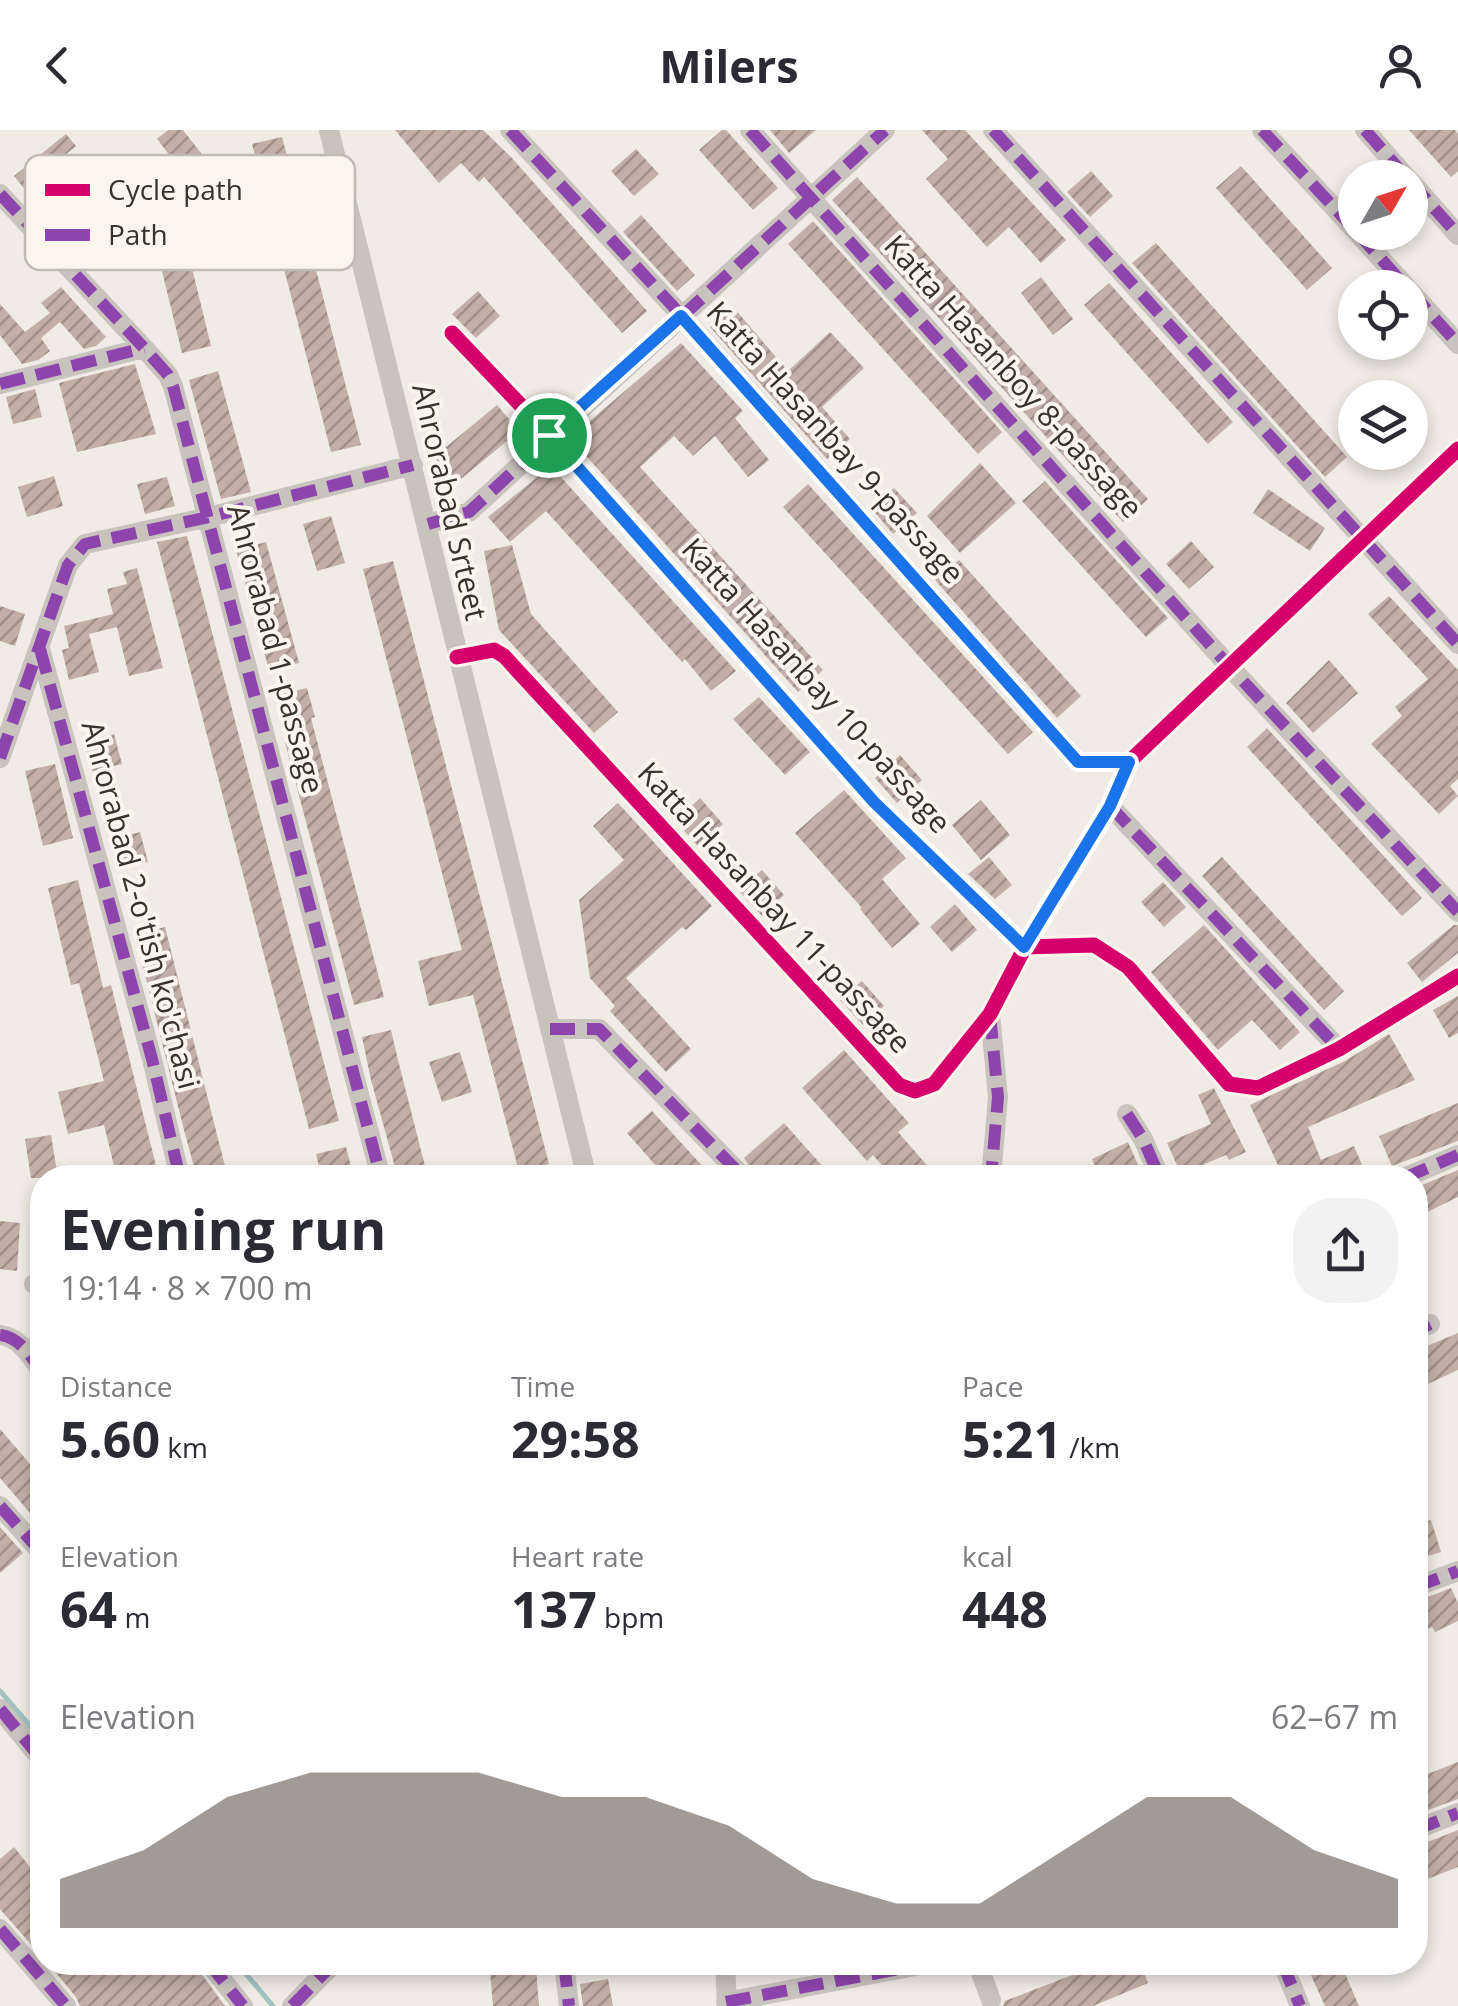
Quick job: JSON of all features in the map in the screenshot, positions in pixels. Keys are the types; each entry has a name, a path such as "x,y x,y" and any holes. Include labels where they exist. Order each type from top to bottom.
{"street":[{"name":"Ahrorabad Srteet","path":"330,130 336,155"},
{"name":"Katta Hasanbay 9-passage","path":"510,130 1078,762 1129,762"},
{"name":"Katta Hasanboy 8-passage","path":"750,130 813,196 1228,665 1458,912"},
{"path":"428,524 469,512 885,130"},
{"path":"993,130 1458,644"},
{"path":"1262,130 1338,212"},
{"path":"1364,130 1391,160"},
{"name":"Ahrorabad 1-passage","path":"0,194 25,221"},
{"path":"1428,202 1458,236"},
{"name":"Ahrorabad Srteet","path":"355,230 584,1165"},
{"path":"1373,250 1391,270"},
{"name":"Ahrorabad 1-passage","path":"71,270 168,375 173,386 378,1165"},
{"path":"1428,311 1458,344"},
{"name":"Katta Hasanbay 10-passage","path":"452,334 549,435 874,802 1024,947"},
{"path":"0,384 144,348"},
{"path":"1129,762 1458,449"},
{"path":"0,758 68,565 85,544 414,465"},
{"name":"Ahrorabad 2-o'tish ko'chasi","path":"40,650 152,1059 177,1165"},
{"name":"Katta Hasanbay 11-passage","path":"458,656 494,650 504,656 899,1085 916,1090 934,1084 990,1014 1024,947 1110,806 1129,762"},
{"path":"1110,806 1339,1049"},
{"path":"1024,947 1094,945 1128,967 1229,1084 1258,1088 1339,1049 1458,976"},
{"path":"990,1014 998,1097 993,1165"},
{"path":"550,1029 599,1029 731,1165"},
{"path":"1127,1114 1154,1165"},
{"path":"1428,1168 1458,1155"},
{"path":"0,1335 6,1334 20,1344 30,1357"},
{"path":"0,1506 30,1540"},
{"path":"1428,1582 1458,1571"},
{"path":"0,1708 30,1745"},
{"path":"1428,1825 1458,1813"},
{"path":"0,1930 30,1965"},
{"path":"39,1975 66,2006"},
{"path":"218,1975 243,2006"},
{"path":"292,2006 322,1975"},
{"path":"565,1975 568,2006"},
{"path":"725,1975 726,2004 802,1997 880,1975"},
{"path":"982,1975 991,2000"},
{"path":"1287,1975 1300,2006"}],"building":[{"path":"168,130 183,130 202,155 169,155 157,139"},
{"path":"395,130 483,130 647,311 622,333 484,177 479,182 461,163 439,183"},
{"path":"722,130 778,188 753,210 699,150"},
{"path":"770,130 816,130 789,153"},
{"path":"922,130 965,130 1066,240 1041,263 1009,227 987,247 926,179 948,159"},
{"path":"1409,130 1455,130 1458,171 1451,177"},
{"path":"66,134 76,146 65,155 40,155"},
{"path":"282,137 287,155 255,155 252,144"},
{"path":"636,149 659,174 634,196 611,171"},
{"path":"1241,166 1332,268 1307,290 1216,188"},
{"path":"25,167 25,190 14,176"},
{"path":"1091,171 1113,196 1090,217 1067,192"},
{"path":"857,177 1148,499 1123,522 832,200"},
{"path":"641,215 695,275 677,291 623,232"},
{"path":"813,221 1002,432 978,454 788,244"},
{"path":"1156,243 1338,447 1338,465 1325,477 1132,263"},
{"path":"162,270 192,270 211,346 182,353"},
{"path":"284,270 316,270 361,445 331,452"},
{"path":"1041,277 1073,319 1053,335 1021,293"},
{"path":"1109,283 1233,422 1208,444 1084,305"},
{"path":"61,287 106,337 96,346 84,349 60,322 41,338 50,351 38,360 22,364 0,335 0,304 25,332 50,313 41,303"},
{"path":"478,291 500,316 476,338 452,314"},
{"path":"733,307 788,371 830,332 864,368 822,407 850,439 827,459 710,327"},
{"path":"681,343 743,411 735,418 769,460 748,477 715,436 693,456 674,436 640,467 823,670 798,692 570,438"},
{"path":"135,364 156,434 77,452 59,383"},
{"path":"218,371 251,492 221,499 189,380"},
{"path":"35,389 42,417 13,424 6,397"},
{"path":"497,405 519,431 456,483 434,457"},
{"path":"980,463 1016,503 960,553 927,516"},
{"path":"551,466 736,671 711,691 546,511 510,542 488,517"},
{"path":"54,476 63,506 27,517 18,487"},
{"path":"167,477 175,506 145,514 137,484"},
{"path":"1045,481 1168,618 1146,637 1022,501"},
{"path":"808,484 1033,732 1008,754 783,507"},
{"path":"894,488 917,513 893,534 871,508"},
{"path":"1268,489 1325,528 1310,551 1253,513"},
{"path":"331,516 345,563 317,571 303,524"},
{"path":"187,536 339,1121 309,1129 157,542"},
{"path":"1191,541 1214,567 1189,589 1166,564"},
{"path":"266,542 299,663 269,670 236,550"},
{"path":"512,545 531,614 618,712 594,733 499,630 484,551"},
{"path":"959,560 1081,696 1057,718 935,580"},
{"path":"393,561 549,1164 517,1165 473,995 429,1006 418,961 462,950 363,569"},
{"path":"137,568 163,668 129,676 117,627 89,634 99,672 69,680 62,650 69,648 64,626 113,614 107,589 127,584 123,572"},
{"path":"1389,596 1458,670 1458,779 1450,786 1458,796 1439,814 1371,744 1402,716 1395,707 1428,679 1368,614"},
{"path":"0,606 25,614 15,646 0,641"},
{"path":"1329,660 1358,693 1313,733 1286,703"},
{"path":"307,688 315,717 311,718 384,997 354,1005 285,742 289,741 277,695"},
{"path":"759,697 810,752 785,775 733,719"},
{"path":"1267,728 1422,898 1402,916 1247,747"},
{"path":"114,734 122,764 92,771 84,741"},
{"path":"900,755 922,780 897,803 875,778"},
{"path":"55,764 73,838 43,846 25,771"},
{"path":"844,790 906,858 882,879 920,924 892,948 795,833"},
{"path":"700,798 723,824 698,846 675,821"},
{"path":"981,800 1010,835 981,860 952,825"},
{"path":"618,803 712,906 686,930 682,927 626,978 691,1049 666,1072 610,1011 615,1006 590,978 579,900 624,860 593,826"},
{"path":"140,832 148,862 118,870 110,840"},
{"path":"989,857 1012,885 995,899 968,874"},
{"path":"1222,857 1344,991 1324,1010 1202,876"},
{"path":"762,870 784,895 762,916 739,891"},
{"path":"78,880 103,988 111,985 156,1165 114,1165 104,1125 68,1134 58,1092 104,1081 79,983 71,985 48,888"},
{"path":"1163,882 1186,907 1164,927 1141,902"},
{"path":"955,904 977,930 952,952 930,927"},
{"path":"1204,925 1300,1032 1280,1050 1252,1020 1218,1050 1151,972"},
{"path":"1458,925 1458,953 1422,982 1407,963"},
{"path":"165,927 225,1165 194,1165 135,935"},
{"path":"862,981 884,1006 863,1025 840,1000"},
{"path":"1458,996 1458,1033 1449,1038 1433,1010"},
{"path":"391,1030 425,1165 394,1165 362,1037"},
{"path":"1389,1034 1415,1080 1308,1127 1321,1160 1354,1146 1362,1165 1278,1165 1250,1105 1345,1061"},
{"path":"844,1050 909,1123 898,1132 927,1165 882,1165 873,1155 867,1161 802,1088"},
{"path":"460,1052 472,1092 442,1102 429,1062"},
{"path":"1214,1088 1246,1152 1229,1160 1226,1155 1202,1165 1177,1165 1167,1143 1211,1124 1198,1095"},
{"path":"1458,1103 1458,1141 1392,1165 1379,1136"},
{"path":"652,1111 701,1165 655,1165 627,1133"},
{"path":"784,1123 821,1165 749,1165 744,1158"},
{"path":"51,1135 56,1165 30,1165 30,1172 25,1139"},
{"path":"1128,1142 1138,1165 1095,1165 1092,1159"},
{"path":"346,1147 351,1165 319,1165 316,1154"},
{"path":"1458,1170 1458,1197 1428,1212 1428,1183"},
{"path":"0,1221 20,1223 17,1271 0,1269"},
{"path":"1458,1333 1458,1370 1428,1384 1428,1346"},
{"path":"0,1429 30,1464 30,1513 0,1478"},
{"path":"1431,1520 1441,1552 1428,1556"},
{"path":"0,1527 23,1553 0,1573"},
{"path":"1451,1588 1458,1603 1458,1621 1435,1632 1432,1627 1428,1629 1428,1597"},
{"path":"1458,1762 1458,1799 1428,1810 1428,1774"},
{"path":"1458,1830 1458,1867 1428,1879 1428,1842"},
{"path":"14,1847 30,1867 30,1943 0,1909 0,1859"},
{"path":"58,1975 202,1975 225,2006 80,2006"},
{"path":"490,1975 537,1975 539,2006 493,2006"},
{"path":"1072,1975 1145,1975 1148,1983 1093,2006 1003,2006 1005,2001"},
{"path":"1311,1975 1346,1975 1359,2006 1325,2006"},
{"path":"608,1979 613,2006 583,2006 580,1984"}],"waterway":[{"path":"0,1691 30,1726"},
{"path":"247,1975 273,2006"}],"marked path":[{"path":"510,130 681,315 1078,762 1129,762"},
{"path":"750,130 1228,665 1458,912"},
{"path":"428,524 469,512 885,130"},
{"path":"993,130 1458,644"},
{"path":"1262,130 1338,212"},
{"path":"1365,130 1391,160"},
{"path":"0,194 25,221"},
{"path":"1428,201 1458,235"},
{"path":"1373,250 1391,270"},
{"path":"71,270 168,375 173,386 378,1165"},
{"path":"1428,311 1458,344"},
{"path":"0,384 144,348"},
{"path":"0,758 68,565 85,544 413,465"},
{"path":"40,649 152,1059 177,1165"},
{"path":"1110,806 1339,1049"},
{"path":"990,1014 998,1097 992,1165"},
{"path":"550,1029 599,1029 731,1165"},
{"path":"1127,1114 1154,1165"},
{"path":"1428,1168 1458,1155"},
{"path":"0,1335 19,1344 30,1355"},
{"path":"0,1506 30,1540"},
{"path":"1428,1582 1458,1571"},
{"path":"0,1709 30,1745"},
{"path":"1428,1825 1458,1813"},
{"path":"0,1929 30,1964"},
{"path":"39,1975 66,2006"},
{"path":"218,1975 243,2006"},
{"path":"292,2006 322,1975"},
{"path":"565,1975 569,2006"},
{"path":"726,2002 868,1975"},
{"path":"1287,1975 1300,2006"}],"cycle path":[{"path":"452,333 549,435 874,802 1025,947 1094,945 1128,967 1229,1084 1258,1088 1339,1049 1458,976"},
{"path":"457,657 494,650 504,656 899,1085 915,1091 934,1084 990,1014 1025,947 1110,806 1129,762 1458,449"}],"route":[{"path":"681,316 1078,762 1129,762 1110,806 1024,947 874,802 549,435 681,316"}]}
